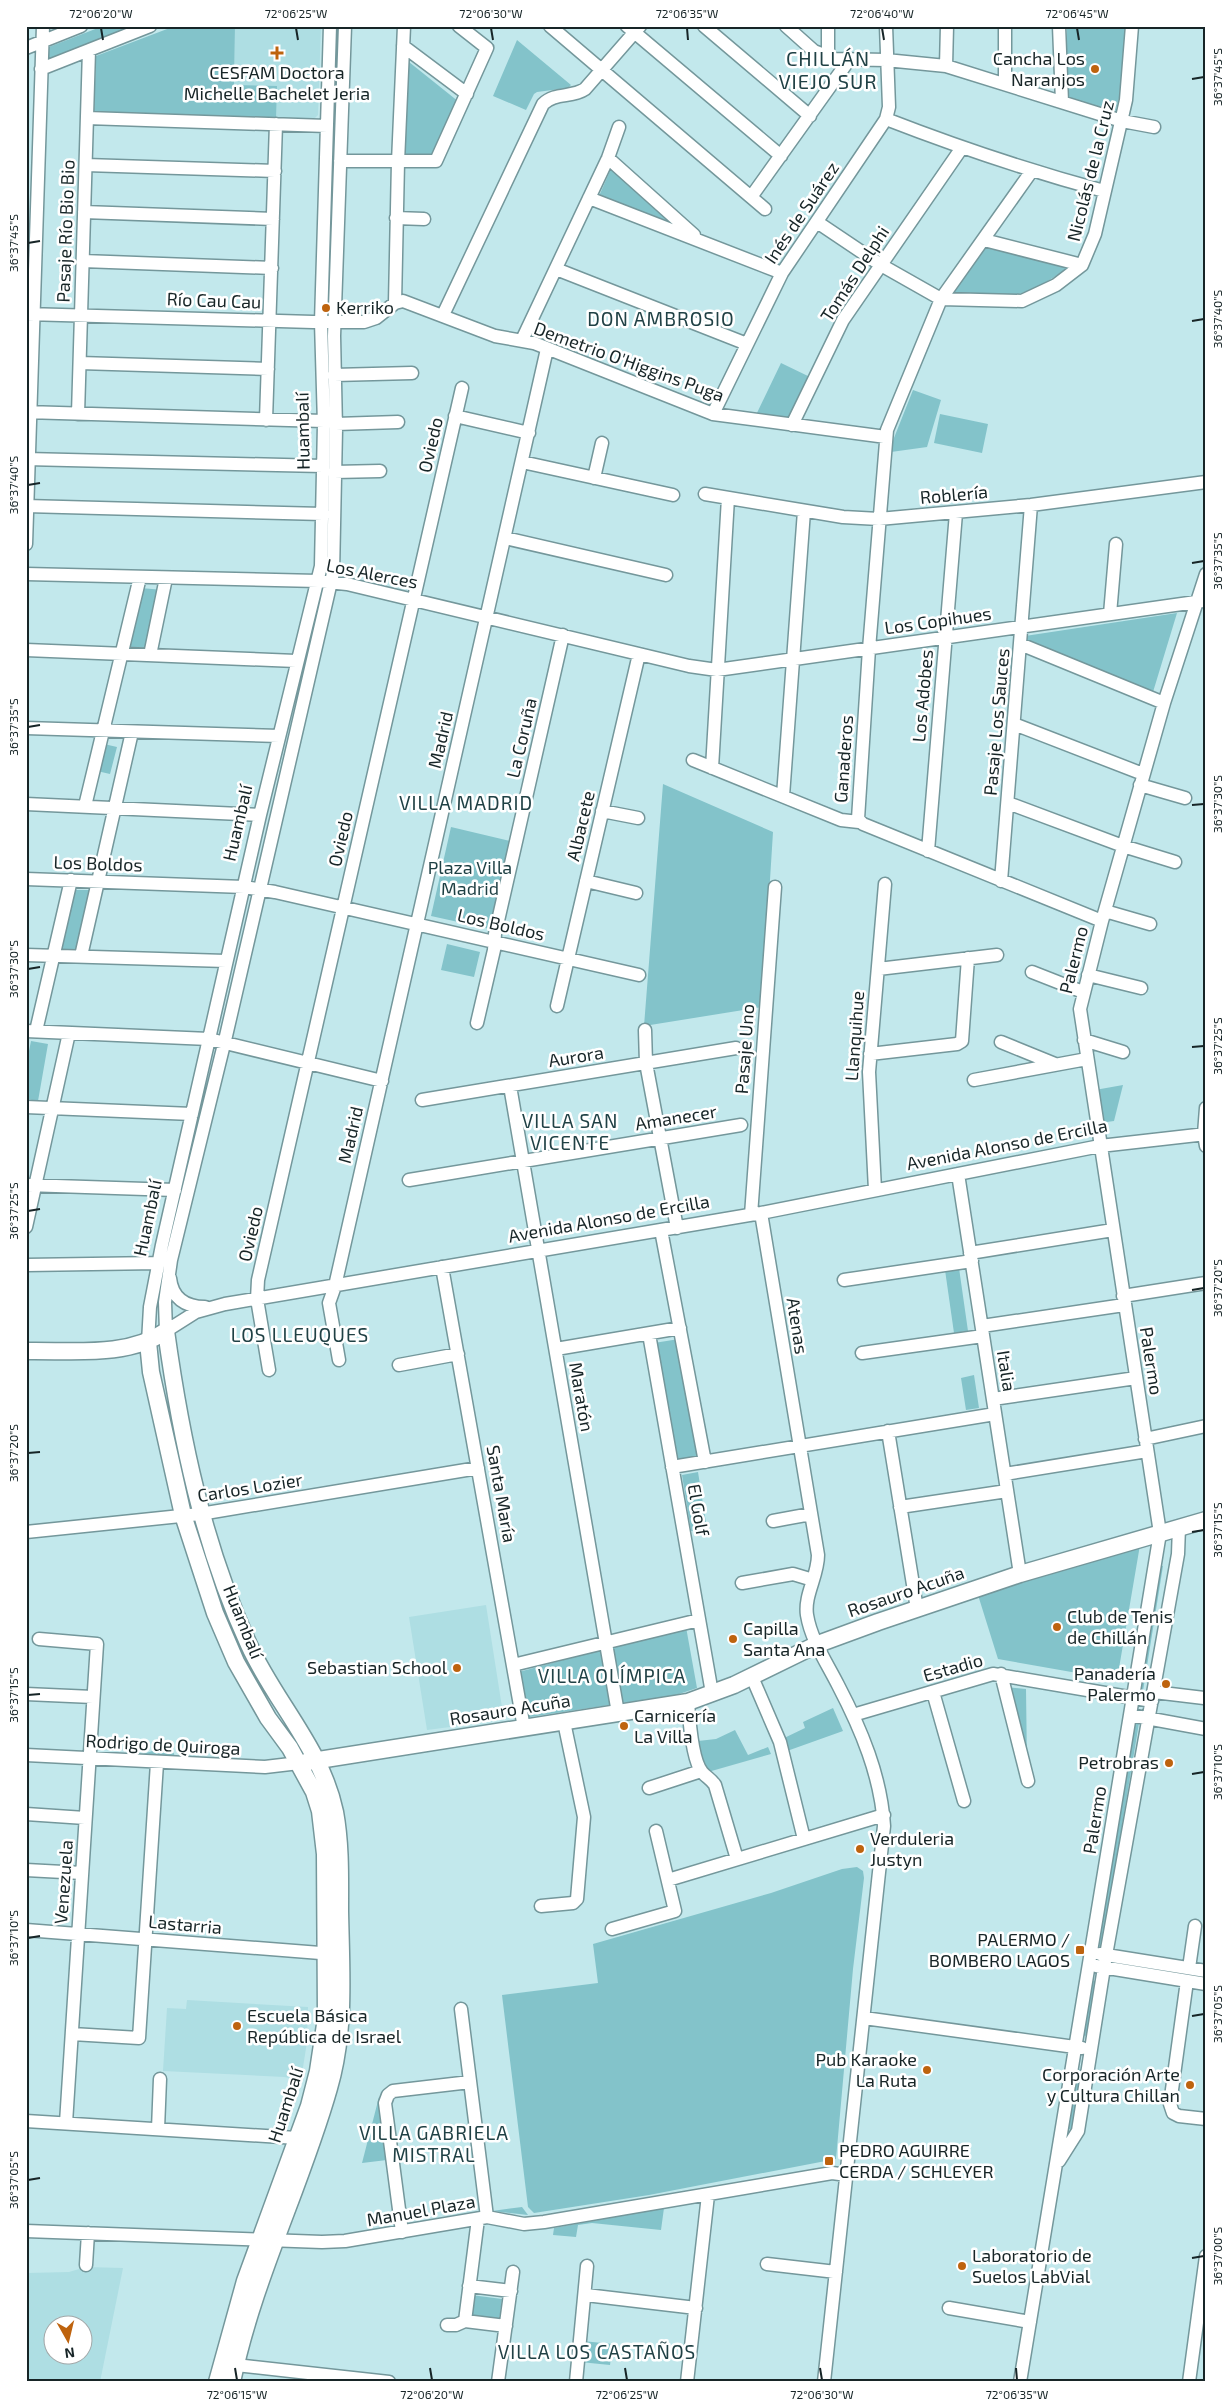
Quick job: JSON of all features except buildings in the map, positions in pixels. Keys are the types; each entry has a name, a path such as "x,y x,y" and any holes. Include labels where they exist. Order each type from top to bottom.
{"main road":[{"name":"Avenida Alonso de Ercilla","path":"26,1351 122,1348 148,1342 166,1331"},
{"name":"Huambalí","path":"166,1331 175,1396 200,1514 224,1586 258,1665 317,1760 332,1799 337,1825 334,1954 325,2035 314,2088 228,2364 217,2382"},
{"name":"Huambalí","path":"148,1342 152,1372 183,1516 215,1613 236,1662 268,1718 299,1763 314,1792 321,1818 340,2038 334,2071 315,2130 265,2242"},
{"name":"Rosauro Acuña","path":"299,1763 688,1702 752,1677 818,1644 917,1609 1020,1574 1206,1520"},
{"name":"Huambalí","path":"228,2364 232,2382"}],"street":[{"path":"26,544 32,181 43,26"},
{"path":"26,48 81,26"},
{"path":"41,68 150,26"},
{"name":"Huambalí","path":"330,26 321,322 330,422"},
{"name":"Huambalí","path":"166,1331 165,1302 169,1272 331,582 334,560 329,469 330,422 334,375 334,322 345,26"},
{"path":"395,303 396,218 404,26"},
{"path":"340,161 436,161 487,48 459,26"},
{"path":"550,26 765,209"},
{"path":"704,26 810,116"},
{"path":"786,26 814,51 828,58 886,60 946,66 1122,121 1154,127"},
{"path":"828,26 828,58"},
{"name":"Inés de Suárez","path":"713,414 782,273 886,119 889,107 886,26"},
{"path":"946,66 947,26"},
{"path":"1005,83 1006,26"},
{"path":"1059,26 1062,102"},
{"name":"Nicolás de la Cruz","path":"816,222 881,265 941,299 1022,301 1056,285 1082,265 1095,234 1128,90 1132,26"},
{"path":"443,315 543,104 551,98 578,93 588,86 634,28 780,156"},
{"path":"403,46 467,94"},
{"name":"Pasaje Río Bio Bio","path":"78,414 89,50"},
{"path":"752,197 849,60"},
{"path":"87,118 327,126"},
{"path":"886,119 961,149 1031,172 1104,191"},
{"path":"266,420 276,124"},
{"path":"522,340 608,158 619,127"},
{"name":"Tomás Delphi","path":"792,426 843,320 961,149"},
{"path":"608,158 666,212 704,242"},
{"path":"86,165 275,171"},
{"name":"Ganaderos","path":"1031,172 941,299 886,437 869,649 859,822 1002,882 1103,916 1150,924"},
{"path":"589,198 782,273"},
{"path":"84,212 273,219"},
{"path":"396,218 424,219"},
{"path":"984,240 1082,265"},
{"path":"83,261 272,268"},
{"path":"556,269 747,344"},
{"name":"Demetrio O'Higgins Puga","path":"395,303 406,301 495,336 522,340 547,348 713,414 886,437"},
{"name":"Río Cau Cau","path":"30,314 334,322 372,320 395,303"},
{"name":"Madrid","path":"339,1360 329,1303 335,1286 418,924 547,348"},
{"path":"80,363 268,369"},
{"path":"334,375 412,373"},
{"name":"Oviedo","path":"269,1370 257,1299 258,1280 462,388"},
{"path":"28,412 330,422 398,422"},
{"path":"455,416 529,432"},
{"path":"594,478 602,443"},
{"path":"28,459 380,471"},
{"path":"522,462 673,495"},
{"name":"Huambalí","path":"148,1342 150,1307 174,1190 296,661 318,581 322,549 323,514 329,469"},
{"name":"Roblería","path":"705,494 843,518 879,519 956,514 1206,482"},
{"path":"712,768 728,498"},
{"name":"Pasaje Los Sauces","path":"1002,882 1032,505"},
{"path":"27,506 323,514"},
{"path":"783,796 804,511"},
{"name":"Los Adobes","path":"928,851 956,514"},
{"path":"505,538 666,575"},
{"path":"1110,614 1116,544"},
{"name":"Los Alerces","path":"26,574 331,582 674,662"},
{"name":"Palermo","path":"1020,2382 1160,1533 1080,1015 1083,992 1123,846 1164,703 1201,601 1206,574"},
{"path":"85,806 140,577"},
{"path":"150,655 166,578"},
{"name":"Los Copihues","path":"674,662 717,670 1201,601"},
{"name":"La Coruña","path":"477,1023 563,636"},
{"path":"1020,644 1164,703"},
{"path":"26,650 296,661"},
{"name":"Albacete","path":"557,1006 639,654"},
{"path":"1014,724 1185,798"},
{"path":"26,728 279,736"},
{"path":"81,956 132,732"},
{"path":"693,760 841,820 859,822"},
{"path":"1008,803 1123,846 1175,862"},
{"path":"26,804 260,814"},
{"path":"602,811 638,818"},
{"name":"Los Boldos","path":"26,878 260,889 640,974"},
{"path":"71,880 53,956 31,1031 210,1039 382,1081"},
{"path":"586,881 636,893"},
{"name":"Llanquihue","path":"875,1190 869,1103 870,1054 885,884"},
{"name":"Pasaje Uno","path":"756,1214 775,887"},
{"path":"26,955 226,961"},
{"path":"878,969 997,955"},
{"path":"870,1054 957,1044 962,1041 968,958"},
{"path":"1032,972 1083,992"},
{"path":"1088,975 1141,988"},
{"path":"645,1030 646,1063 676,1228"},
{"path":"26,1227 31,1185 52,1108 69,1033"},
{"path":"1084,1040 1123,1052"},
{"path":"1000,1042 1055,1064"},
{"name":"Aurora","path":"422,1100 736,1048"},
{"path":"974,1080 1086,1058"},
{"name":"Maratón","path":"510,1086 618,1713"},
{"path":"26,1106 192,1114"},
{"path":"1205,1138 1206,1108"},
{"name":"Amanecer","path":"409,1180 741,1125"},
{"name":"Avenida Alonso de Ercilla","path":"166,1331 196,1312 212,1307 756,1214 1100,1146 1205,1138"},
{"name":"Italia","path":"958,1174 1020,1574"},
{"path":"31,1185 174,1190"},
{"name":"Atenas","path":"756,1214 818,1555 807,1611 818,1644 853,1715 871,1761 884,1815 884,1837 824,2382"},
{"name":"El Golf","path":"661,1230 705,1462"},
{"path":"844,1280 1113,1230"},
{"path":"26,1265 158,1262"},
{"name":"Santa María","path":"442,1267 524,1728"},
{"path":"169,1272 173,1293 182,1302 193,1307 212,1307"},
{"path":"862,1353 982,1331 1206,1283"},
{"path":"556,1349 680,1328"},
{"name":"El Golf","path":"649,1334 712,1693"},
{"path":"399,1365 458,1354"},
{"path":"993,1399 1136,1378"},
{"path":"672,1467 995,1414"},
{"path":"1005,1474 1146,1445 1206,1426"},
{"path":"888,1431 917,1609"},
{"name":"Carlos Lozier","path":"26,1532 200,1514 478,1468"},
{"path":"900,1507 1007,1491"},
{"path":"773,1521 811,1514"},
{"name":"Palermo","path":"1056,2165 1078,2130 1105,1961 1178,1554 1180,1527"},
{"path":"742,1582 792,1574 814,1580"},
{"path":"513,1665 699,1620"},
{"name":"Venezuela","path":"39,1640 96,1644 66,2123"},
{"name":"Estadio","path":"853,1715 993,1674 1133,1697 1153,1696"},
{"path":"1001,1674 1028,1781"},
{"path":"752,1677 780,1742 804,1839"},
{"path":"932,1692 964,1801"},
{"path":"26,1694 93,1698"},
{"path":"1153,1696 1204,1698"},
{"path":"688,1702 693,1746 701,1771 710,1777 715,1786 737,1859"},
{"path":"1130,1715 1206,1728"},
{"path":"541,1906 574,1904 577,1899 584,1818 564,1722"},
{"name":"Rodrigo de Quiroga","path":"26,1755 265,1767 299,1763"},
{"path":"72,2034 139,2038 157,1763"},
{"path":"649,1788 701,1771"},
{"path":"26,1814 85,1818"},
{"path":"668,1880 884,1815"},
{"path":"612,1929 675,1911 656,1831"},
{"path":"26,1870 82,1873"},
{"path":"1196,1926 1170,2104 1173,2113 1179,2116 1206,2119"},
{"name":"Lastarria","path":"26,1930 334,1954"},
{"path":"1090,1959 1188,1975 1206,1984"},
{"path":"1188,1975 1206,1971"},
{"path":"461,2009 483,2218 469,2286 465,2321"},
{"path":"864,2018 1092,2050"},
{"path":"158,2129 160,2079"},
{"path":"402,2232 385,2103 388,2095 394,2091 470,2082"},
{"path":"26,2121 297,2138"},
{"name":"Manuel Plaza","path":"26,2231 265,2242 330,2242 483,2218 524,2224 832,2173 847,2175"},
{"path":"687,2382 708,2194"},
{"path":"86,2265 88,2233"},
{"path":"1189,2382 1206,2256"},
{"path":"767,2264 836,2272"},
{"path":"576,2382 586,2295 587,2266"},
{"path":"498,2382 514,2272"},
{"path":"469,2286 511,2291"},
{"path":"586,2295 696,2308"},
{"path":"949,2308 1030,2322"},
{"path":"447,2325 456,2325 465,2321 506,2326"},
{"path":"228,2364 389,2382"}],"shaded area":[{"name":"CESFAM Doctora Michelle Bachelet Jeria","path":"235,26 321,26 318,115 314,119 276,118 234,85"},
{"name":"Sebastian School","path":"486,1605 504,1720 427,1730 409,1617"},
{"name":"Escuela Básica República de Israel","path":"187,2000 308,2007 307,2042 301,2080 284,2077 163,2071 167,2008 186,2009"},
{"path":"86,2267 123,2268 100,2382 26,2382 26,2273 69,2272"}],"green space":[{"path":"103,26 134,26 49,59 49,47"},
{"path":"175,26 235,26 234,85 277,86 276,118 94,113 96,56"},
{"path":"1067,26 1125,26 1122,87 1115,113 1066,96"},
{"path":"517,40 571,85 568,88 537,92 534,94 526,110 493,96"},
{"path":"404,58 459,102 435,156 401,155"},
{"path":"613,164 684,227 599,196"},
{"path":"982,247 1070,267 1037,287 1007,296 950,292"},
{"path":"781,363 810,377 791,418 756,415"},
{"path":"913,390 941,400 927,447 891,452 892,443"},
{"path":"940,414 988,424 982,453 934,443"},
{"path":"141,588 163,590 150,648 129,647"},
{"path":"1177,613 1153,692 1026,643 1025,636"},
{"path":"104,744 117,747 110,774 97,771"},
{"path":"663,784 773,832 762,1007 644,1026"},
{"name":"Plaza Villa Madrid","path":"451,827 510,841 490,929 431,916"},
{"path":"72,890 90,890 76,951 57,951"},
{"path":"447,944 480,952 474,977 441,970"},
{"path":"31,1041 48,1044 38,1101 26,1099 26,1066"},
{"path":"1123,1085 1114,1121 1100,1123 1095,1090"},
{"path":"959,1268 968,1331 954,1333 945,1270"},
{"path":"679,1339 700,1457 675,1461 654,1343"},
{"path":"974,1375 979,1408 966,1410 961,1378"},
{"path":"698,1472 707,1529 691,1531 682,1475"},
{"name":"Club de Tenis de Chillán","path":"1140,1545 1117,1680 998,1659 978,1595"},
{"path":"1155,1564 1163,1566 1143,1691 1134,1690"},
{"path":"686,1627 697,1688 676,1695 523,1718 515,1673"},
{"path":"1006,1687 1026,1689 1027,1765"},
{"path":"833,1708 843,1731 787,1751 780,1740 805,1728 803,1722"},
{"path":"1130,1722 1139,1723 1102,1947 1093,1945"},
{"path":"735,1730 748,1755 768,1747 771,1754 708,1772 702,1767 698,1741 716,1739"},
{"path":"171,1745 175,1757 140,1755"},
{"path":"857,1867 863,1871 864,1878 853,1969 836,2159 649,2195 534,2213 528,2207 502,1995 598,1983 593,1944 771,1893 842,1869"},
{"path":"1087,1980 1097,1981 1088,2036 1078,2035"},
{"path":"1073,2068 1083,2070 1073,2130 1063,2128"},
{"path":"379,2097 387,2160 362,2163"},
{"path":"522,2207 528,2215 492,2211"},
{"path":"664,2208 661,2230 592,2223 578,2225 576,2237 553,2235 554,2228"},
{"path":"471,2295 502,2299 499,2321 468,2317"},
{"path":"582,2341 613,2344 610,2365 580,2362"}],"place":[{"name":"CESFAM Doctora Michelle Bachelet Jeria","path":"277,53"},
{"name":"Cancha Los Naranjos","path":"1095,69"},
{"name":"Kerriko","path":"326,308"},
{"name":"Club de Tenis de Chillán","path":"1057,1627"},
{"name":"Capilla Santa Ana","path":"733,1639"},
{"name":"Sebastian School","path":"457,1668"},
{"name":"Panadería Palermo","path":"1166,1684"},
{"name":"Carnicería La Villa","path":"624,1726"},
{"name":"Petrobras","path":"1169,1763"},
{"name":"Verduleria Justyn","path":"860,1849"},
{"name":"PALERMO / BOMBERO LAGOS","path":"1080,1950"},
{"name":"Escuela Básica República de Israel","path":"237,2026"},
{"name":"Pub Karaoke La Ruta","path":"927,2070"},
{"name":"Corporación Arte y Cultura Chillan","path":"1190,2085"},
{"name":"PEDRO AGUIRRE CERDA / SCHLEYER","path":"829,2161"},
{"name":"Laboratorio de Suelos LabVial","path":"962,2266"}],"district":[{"name":"CHILLÁN VIEJO SUR","path":"828,70"},
{"name":"DON AMBROSIO","path":"661,319"},
{"name":"VILLA MADRID","path":"466,803"},
{"name":"VILLA SAN VICENTE","path":"570,1132"},
{"name":"LOS LLEUQUES","path":"300,1335"},
{"name":"VILLA OLÍMPICA","path":"612,1676"},
{"name":"VILLA GABRIELA MISTRAL","path":"434,2144"},
{"name":"VILLA LOS CASTAÑOS","path":"597,2352"}]}
